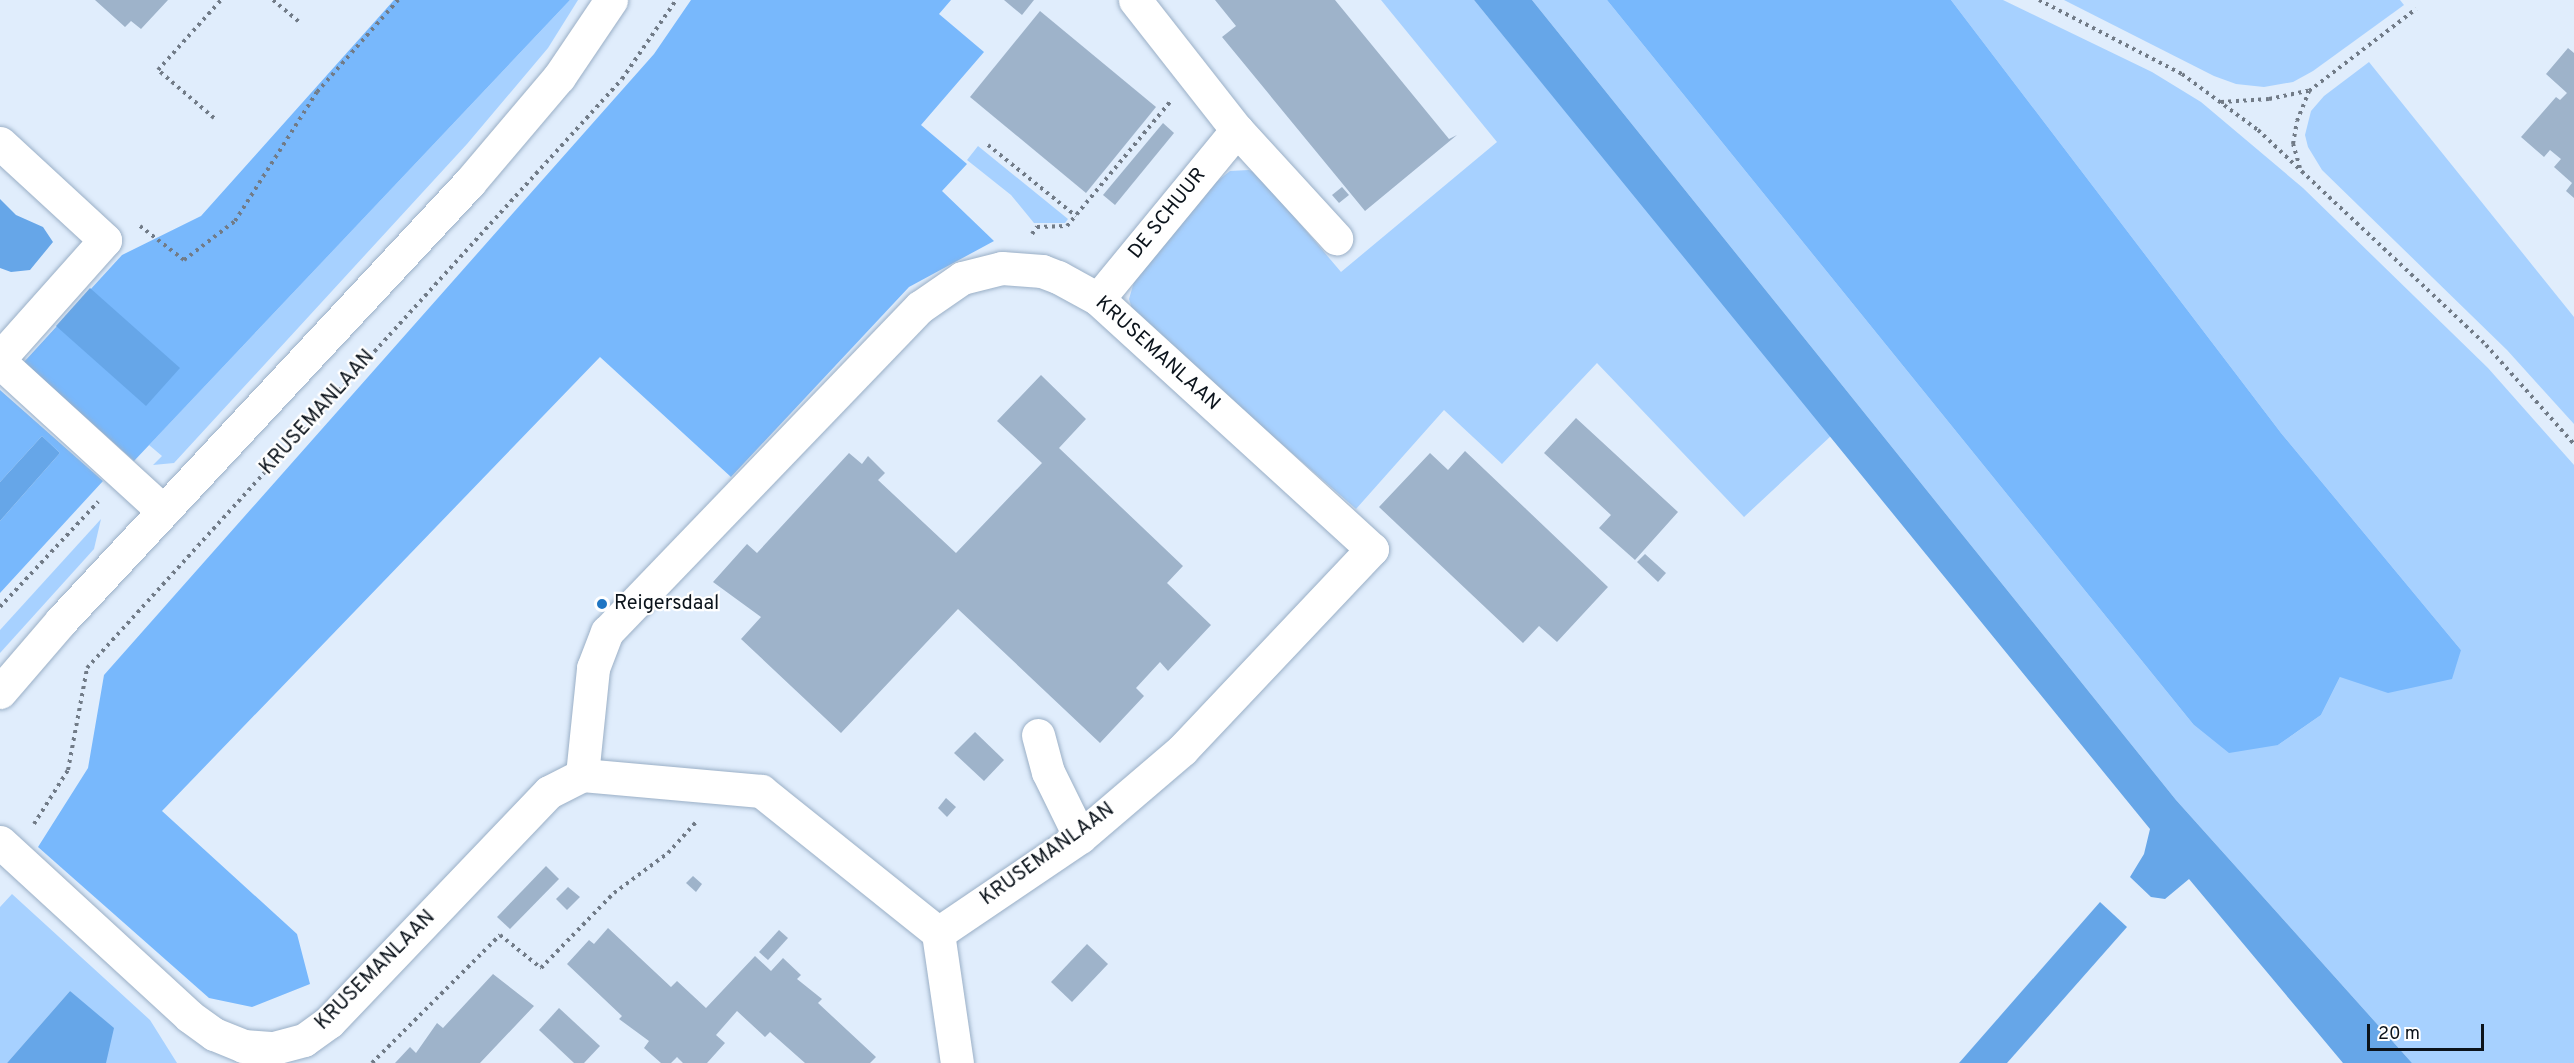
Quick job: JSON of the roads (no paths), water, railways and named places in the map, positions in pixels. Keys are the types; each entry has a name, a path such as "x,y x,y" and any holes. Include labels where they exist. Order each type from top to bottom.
{"main road":[{"path":"0,692 163,511 484,166 559,77 611,0"},
{"path":"1135,0 1237,130 1336,238"},
{"name":"DE SCHUUR","path":"1098,299 1237,130"},
{"path":"0,143 105,240 3,356 123,475 163,511"},
{"name":"KRUSEMANLAAN","path":"5,847 189,1016 214,1034 243,1046 274,1048 304,1040 329,1022 549,792 582,775 593,668 607,632 920,307 962,278 1002,268 1042,271 1098,299 1372,549 1182,750 1080,837 938,933"},
{"path":"1038,735 1048,772 1080,837"},
{"path":"582,775 728,786 761,791 938,933 950,1062"}],"place":[{"name":"Reigersdaal","path":"602,604"}]}
